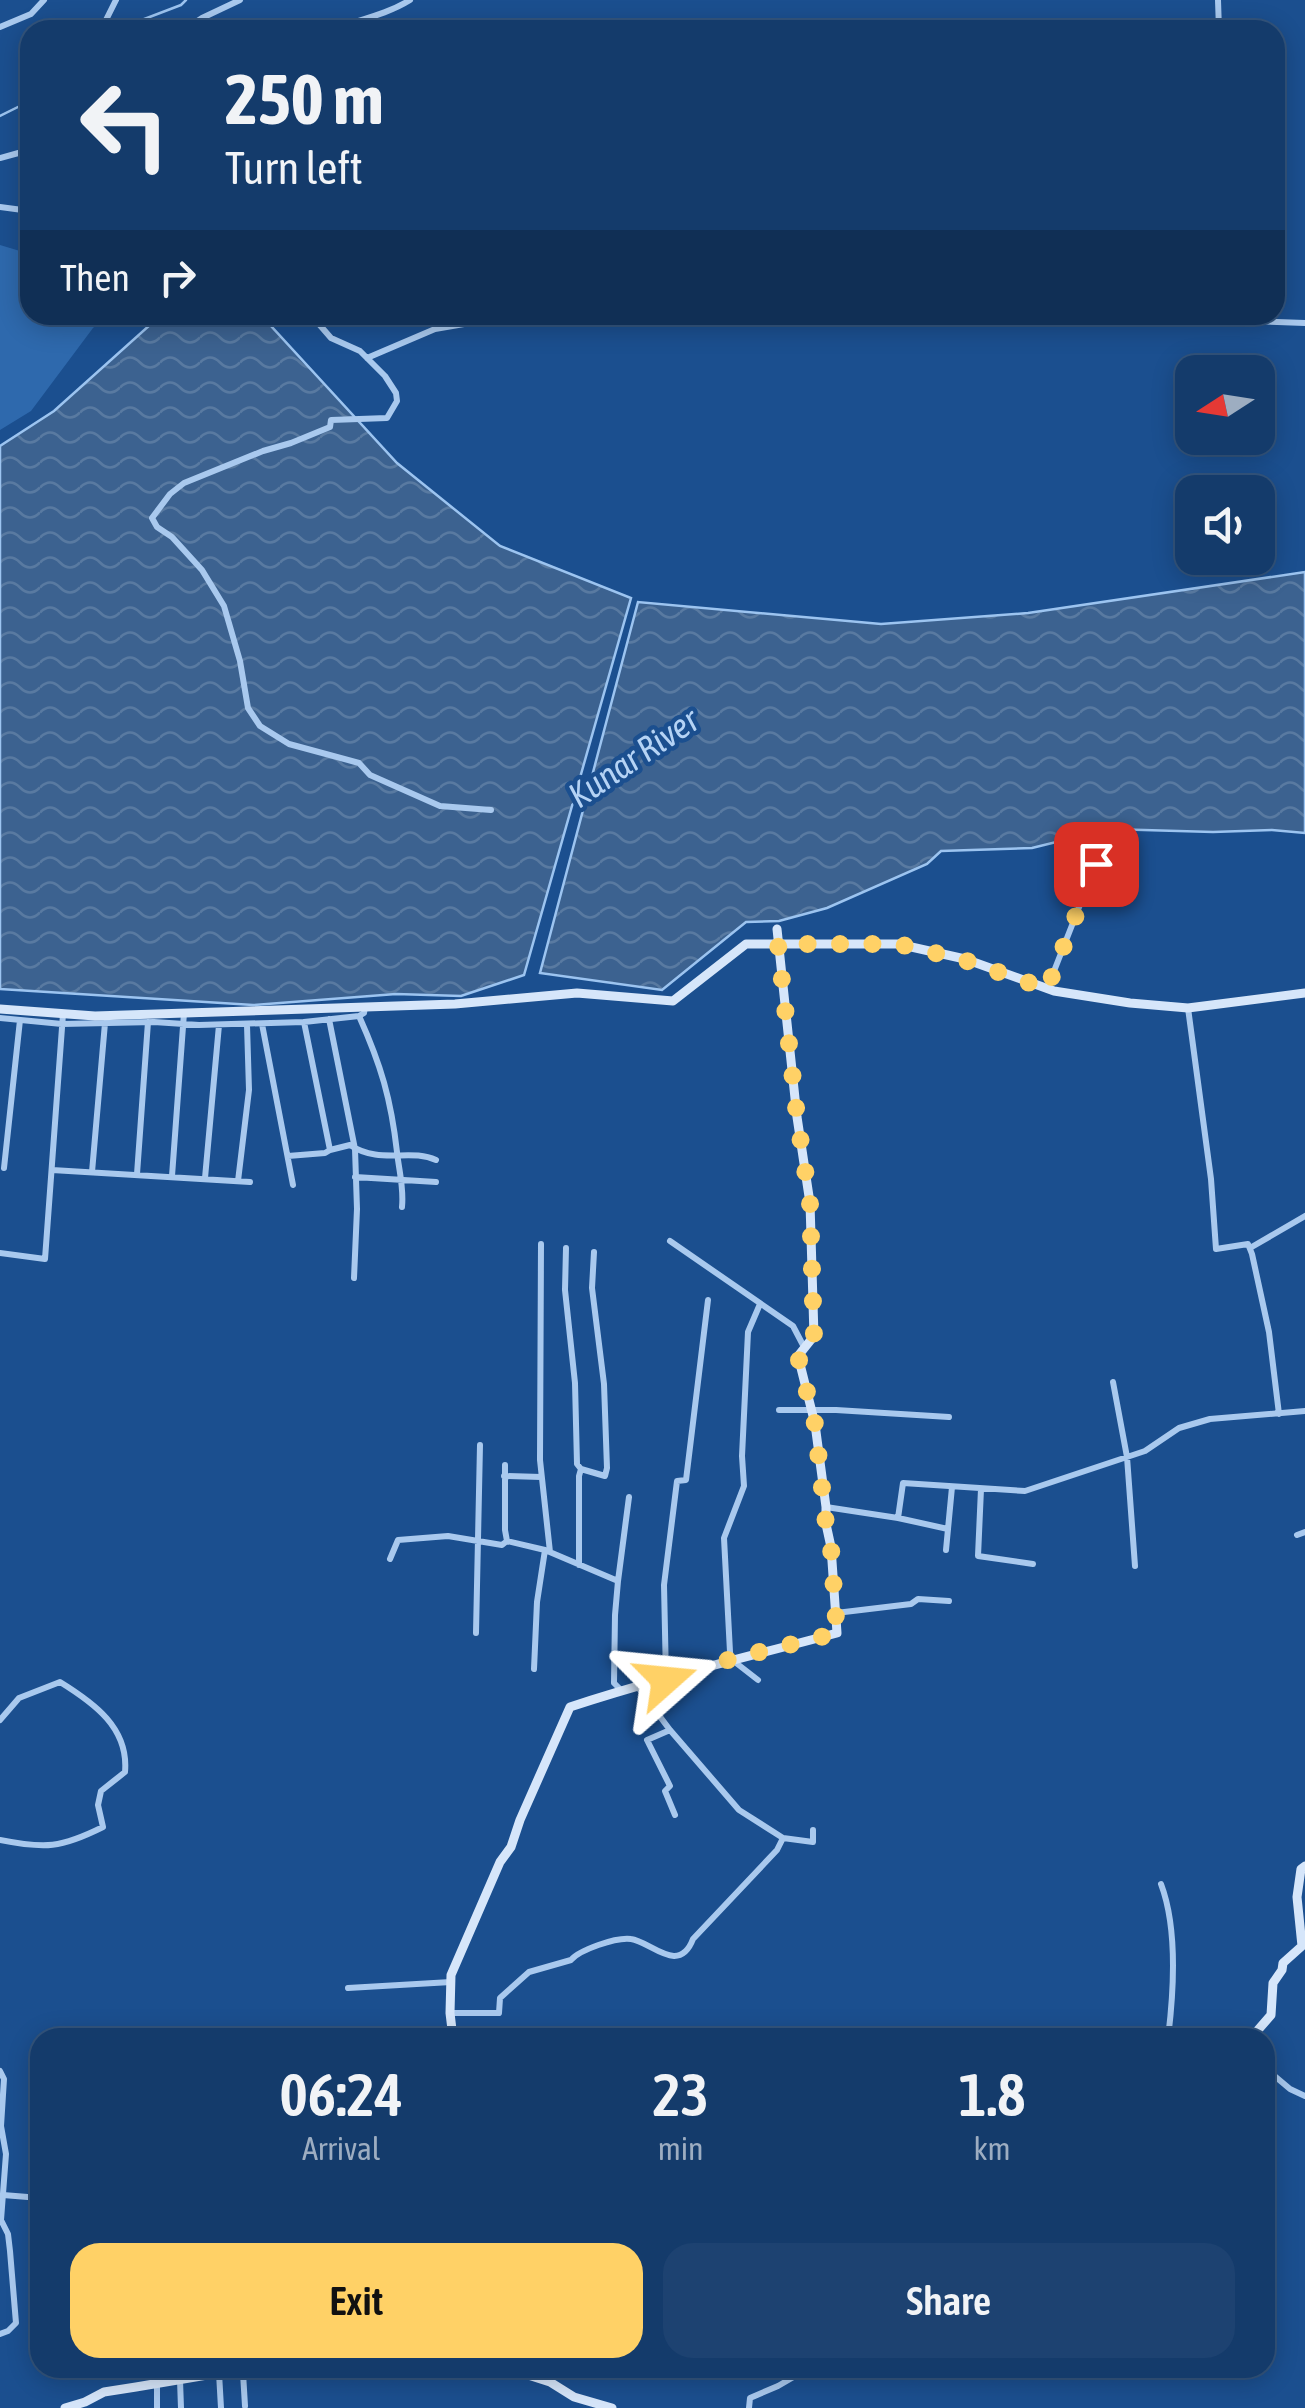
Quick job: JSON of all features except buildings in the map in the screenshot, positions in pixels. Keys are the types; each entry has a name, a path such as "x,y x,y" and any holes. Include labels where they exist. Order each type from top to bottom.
{"street":[{"path":"0,27 32,14 44,0"},
{"path":"199,20 240,0"},
{"path":"358,20 390,12 410,0"},
{"path":"320,325 332,338 360,351 385,376 397,401 387,418 331,420 330,428 263,450 184,483 152,518 156,527 172,537 202,570 224,606 240,660 248,708 260,726 289,744 359,763 370,775 440,806 491,810"},
{"path":"366,359 434,329 458,325"},
{"path":"1047,989 1101,851 1099,842"},
{"path":"451,2028 451,1975 570,1707 636,1685 837,1633 826,1507 812,1410 798,1356 814,1336 810,1203 777,929"},
{"path":"0,1018 184,1018 362,1011 577,994 673,1001 746,944 898,944 964,960 1047,989 1188,1008 1305,993"},
{"path":"1188,1008 1211,1178 1216,1249 1248,1244 1269,1332 1280,1414"},
{"path":"0,1010 105,1023 184,1018 220,1025 304,1022 362,1011"},
{"path":"362,1011 392,1110 403,1179 402,1207"},
{"path":"172,1176 184,1018"},
{"path":"0,1252 44,1259 62,1019"},
{"path":"330,1019 354,1149 354,1278"},
{"path":"4,1168 20,1020"},
{"path":"137,1174 148,1022"},
{"path":"304,1022 330,1150"},
{"path":"92,1172 105,1023"},
{"path":"238,1181 249,1090 247,1024"},
{"path":"262,1024 293,1185"},
{"path":"205,1178 220,1025"},
{"path":"288,1156 325,1153 350,1145 398,1157 426,1155 436,1160"},
{"path":"51,1170 250,1182"},
{"path":"355,1177 436,1182"},
{"path":"1249,1248 1305,1216"},
{"path":"670,1241 793,1326 805,1348"},
{"path":"534,1668 538,1602 548,1551 541,1476 541,1244"},
{"path":"566,1248 576,1464 606,1476 604,1384 592,1288 594,1252"},
{"path":"666,1680 664,1585 676,1480 686,1480 708,1300"},
{"path":"758,1680 731,1659 724,1538 744,1486 748,1332 760,1304"},
{"path":"1112,1382 1127,1457 1135,1566"},
{"path":"779,1410 949,1417"},
{"path":"898,1518 903,1484 1025,1490 1145,1452 1179,1428 1210,1419 1305,1412"},
{"path":"476,1633 480,1445"},
{"path":"505,1465 508,1541"},
{"path":"579,1566 582,1469"},
{"path":"504,1476 541,1476"},
{"path":"946,1550 952,1488"},
{"path":"980,1488 978,1556 1033,1564"},
{"path":"621,1690 614,1683 615,1615 629,1497"},
{"path":"826,1507 948,1529"},
{"path":"390,1559 398,1540 448,1536 502,1546 508,1541"},
{"path":"508,1541 548,1551 618,1581"},
{"path":"836,1613 911,1604 918,1599 949,1601"},
{"path":"0,1720 19,1698 60,1682 90,1701 110,1721 123,1741 126,1758 124,1772 100,1790 98,1805 103,1827 76,1840 38,1847 0,1840"},
{"path":"636,1685 739,1810 783,1838 813,1842 813,1830"},
{"path":"670,1730 647,1740 670,1786 665,1791 675,1815"},
{"path":"450,2013 498,2013 500,1998 529,1972 571,1960 597,1946 632,1939 668,1956 677,1955 691,1946 693,1939 777,1850 783,1838"},
{"path":"1260,2028 1271,2015 1273,1983 1282,1970 1282,1962 1304,1946 1297,1897 1300,1869 1305,1866"},
{"path":"1161,1884 1170,1912 1175,1986 1169,2028"},
{"path":"348,1988 451,1982"},
{"path":"0,2071 4,2079 1,2126 6,2154 1,2220 8,2234 16,2322 0,2334"},
{"path":"1275,2076 1305,2096"},
{"path":"3,2195 30,2197"},
{"path":"157,2408 160,2378"},
{"path":"65,2408 104,2392 193,2378"},
{"path":"219,2378 221,2408"},
{"path":"242,2378 245,2406"},
{"path":"537,2378 574,2397 612,2408"},
{"path":"749,2408 750,2398 792,2378"},
{"path":"180,2380 181,2408"}],"shaded area":[{"path":"0,245 20,251 20,325 96,325 31,411 0,430"}],"water":[{"path":"150,325 270,325 397,463 500,546 631,598 524,975 461,996 396,994 253,1005 0,989 0,446 54,411"},
{"path":"1305,572 1305,833 1109,829 1032,848 941,851 927,864 827,908 779,921 746,922 662,990 540,973 638,602 881,624 1028,613"}],"waterway":[{"path":"142,20 186,0"},
{"path":"0,116 20,106"},
{"name":"Kunar River","path":"566,802 598,779"}],"route":[{"path":"666,1680 731,1659 837,1633 815,1424 798,1356 814,1336 810,1203 778,944 898,944 964,960 1047,989 1096,864"}]}
